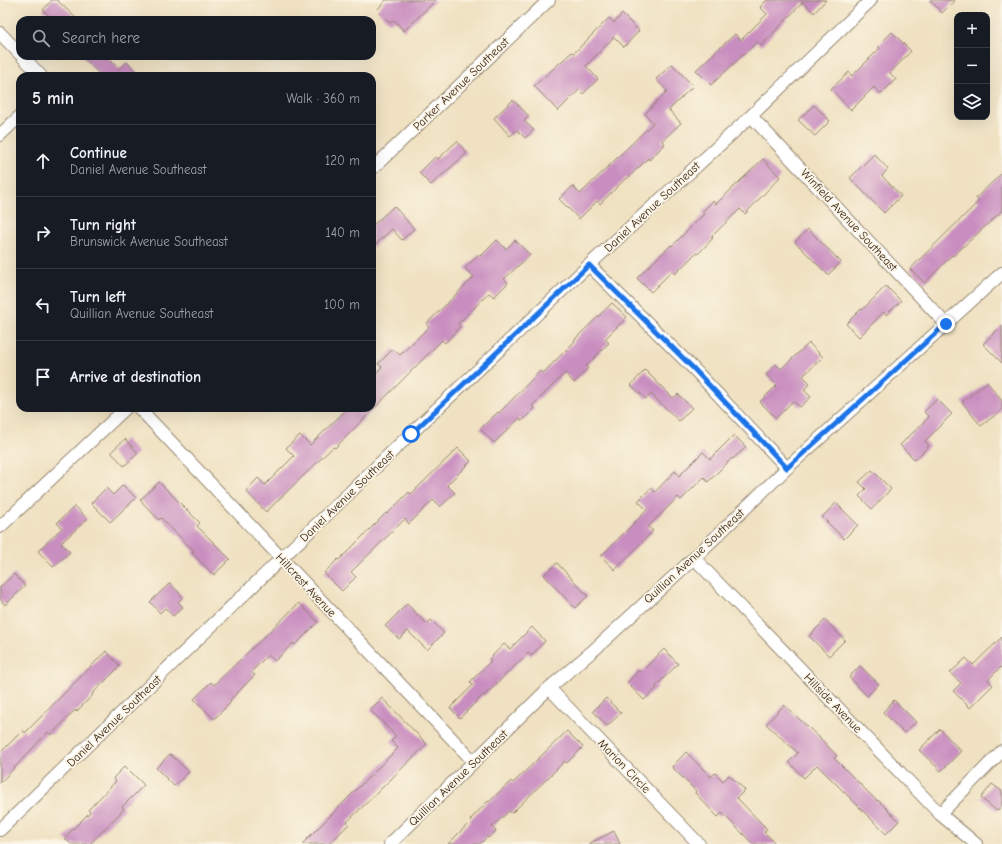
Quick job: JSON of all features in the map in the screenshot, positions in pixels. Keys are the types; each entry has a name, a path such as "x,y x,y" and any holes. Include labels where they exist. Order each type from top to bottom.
{"street":[{"name":"Parker Avenue Southeast","path":"376,165 549,0"},
{"name":"Daniel Avenue Southeast","path":"0,830 402,442 589,265 751,116 871,0"},
{"path":"0,33 16,50"},
{"path":"26,60 37,72"},
{"name":"Winfield Avenue Southeast","path":"751,116 946,324"},
{"path":"0,136 16,120"},
{"path":"589,265 693,368 787,468"},
{"name":"Quillian Avenue Southeast","path":"390,844 549,688 694,558 787,468 1002,273"},
{"path":"0,527 122,412"},
{"name":"Hillcrest Avenue","path":"142,412 474,762"},
{"name":"Hillside Avenue","path":"694,558 940,814 976,844"},
{"name":"Marion Circle","path":"549,688 699,844"},
{"path":"940,814 1002,751"}],"building":[{"path":"52,0 57,0 74,16 50,16 43,10"},
{"path":"386,0 436,0 404,31 394,20 390,23 377,10"},
{"path":"767,0 826,0 814,13 803,2 761,46 757,42 711,85 696,70 735,34 741,40 767,14 760,7"},
{"path":"930,0 955,0 942,13"},
{"path":"622,14 639,31 624,47 614,37 586,66 598,79 583,94 579,90 558,111 534,86 572,52 574,53 609,18 614,23"},
{"path":"892,32 911,51 890,73 896,79 881,94 874,87 851,110 831,89 849,72 852,76 880,48 878,46"},
{"path":"86,60 110,60 119,69 127,62 136,72 97,72"},
{"path":"672,64 693,86 669,110 681,123 662,141 665,144 649,160 648,158 600,204 597,201 579,219 559,199 573,186 580,194 653,123 645,114 667,91 656,79"},
{"path":"513,100 529,116 524,121 534,130 525,138 517,130 510,136 494,118"},
{"path":"814,105 830,121 815,136 798,120"},
{"path":"457,141 467,153 431,185 419,173 435,157 438,159"},
{"path":"874,154 888,169 882,176 901,196 884,213 850,178"},
{"path":"763,159 780,177 745,214 740,209 711,237 713,238 698,254 696,253 675,274 672,271 651,292 637,278 704,214 702,212 713,201 716,204"},
{"path":"1002,173 1002,211 953,256 952,255 925,283 910,269 979,201 976,198"},
{"path":"394,206 414,229 402,240 392,229 376,244 376,222"},
{"path":"808,229 841,262 828,275 795,242"},
{"path":"497,240 506,249 515,240 530,255 504,279 508,283 494,297 489,293 458,324 460,327 445,343 442,340 376,407 376,373 382,367 378,364 393,349 400,355 429,327 426,324 474,277 465,268 479,254 481,256"},
{"path":"886,286 901,301 886,315 884,312 859,337 846,324"},
{"path":"612,303 627,317 605,339 609,343 586,366 588,368 574,383 565,373 532,406 535,408 522,421 520,418 494,443 480,429 498,412 499,413 540,371 543,373"},
{"path":"1002,325 1002,363 983,344"},
{"path":"809,343 823,357 803,376 810,383 804,390 811,397 800,407 793,401 776,418 760,402 777,385 766,375 776,364 781,369"},
{"path":"645,370 673,398 678,394 692,408 679,421 651,394 646,399 631,385"},
{"path":"987,382 1002,401 1002,410 981,426 962,402"},
{"path":"937,399 952,414 925,441 929,446 915,460 900,445 929,417 924,412"},
{"path":"344,412 371,412 335,448 333,447 266,512 246,491 258,478 265,485 294,456 286,448 300,435 310,445"},
{"path":"734,435 746,447 733,459 732,458 708,482 704,477 681,500 678,497 648,527 653,531 615,570 601,556 647,510 638,501 651,488 655,492 675,471 679,476 703,452 710,459"},
{"path":"125,439 138,453 124,466 111,452"},
{"path":"458,448 471,461 447,485 455,493 440,507 433,500 409,524 405,519 351,572 356,577 342,591 324,573 386,513 387,514 409,492 411,494"},
{"path":"872,470 891,489 872,509 859,496 866,489 859,482"},
{"path":"159,482 200,523 197,526 230,559 214,575 192,553 194,551 161,518 159,520 140,500"},
{"path":"123,485 136,498 110,522 91,503 106,488 113,495"},
{"path":"836,503 858,525 844,539 822,517"},
{"path":"75,506 87,519 61,543 70,552 53,567 38,551 62,528 57,523"},
{"path":"557,563 588,596 575,608 544,575"},
{"path":"14,574 25,586 5,605 0,599 0,587"},
{"path":"170,583 183,597 178,602 183,607 173,616 165,608 160,613 150,602"},
{"path":"299,603 318,622 295,645 293,643 275,661 268,655 251,672 255,675 230,700 231,702 214,719 194,699 211,682 214,685"},
{"path":"407,604 427,624 431,620 444,633 427,650 408,631 399,639 385,626"},
{"path":"825,620 845,640 829,656 809,636"},
{"path":"532,627 545,641 531,656 528,653 460,718 450,708 473,685 470,682 491,661 489,659 504,644 510,649"},
{"path":"1002,637 1002,666 988,680 993,685 970,708 953,691 961,683 950,673 966,658 973,665"},
{"path":"664,649 678,664 656,686 657,688 644,700 627,683 639,670 641,672"},
{"path":"106,651 120,666 76,712 75,710 51,735 48,732 0,783 0,753 23,730 25,733"},
{"path":"860,666 879,684 867,696 849,677"},
{"path":"382,698 427,744 347,822 349,824 329,844 302,844 398,748 391,741 396,736 370,710"},
{"path":"606,698 621,713 607,726 593,711"},
{"path":"894,700 916,722 904,733 883,712"},
{"path":"784,705 820,738 837,756 834,758 899,821 886,834 817,765 804,778 789,762 798,753 766,724"},
{"path":"940,729 961,751 941,771 919,750"},
{"path":"567,731 583,747 567,763 565,761 512,813 509,811 492,827 496,831 480,844 448,844 488,801 489,802 511,781 513,783"},
{"path":"686,752 711,777 715,773 723,781 729,775 745,790 737,798 767,829 764,832 776,844 753,844 722,813 718,817 695,793 696,791 672,767"},
{"path":"170,754 189,772 174,786 156,768"},
{"path":"125,766 144,785 122,807 124,809 90,844 71,844 64,838 90,812 88,810 116,781 113,778"},
{"path":"992,784 1002,791 1002,805 997,811 981,798"},
{"path":"614,831 620,844 588,844"}],"route":[{"path":"411,434 589,265 693,368 787,468 946,324"}]}
